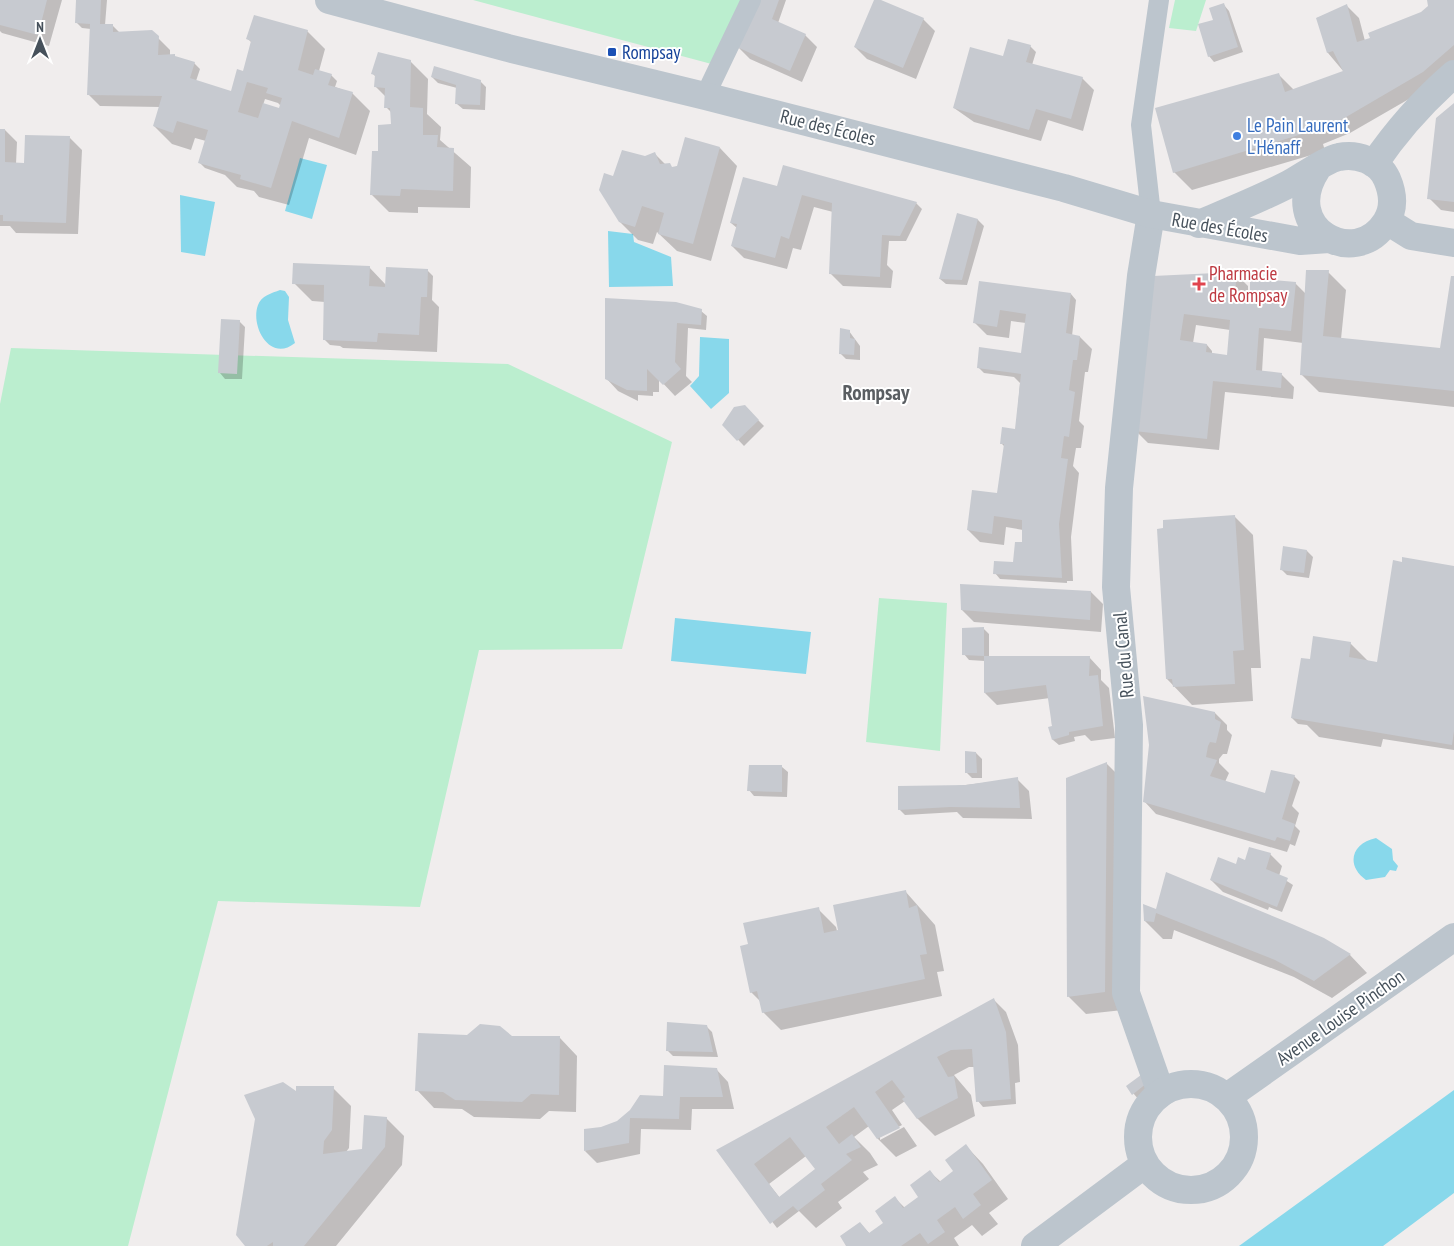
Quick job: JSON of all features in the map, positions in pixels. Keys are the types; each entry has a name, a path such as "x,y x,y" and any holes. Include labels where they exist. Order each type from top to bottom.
{"street":[{"name":"Rue des Écoles","path":"329,0 508,48 705,96 1064,188 1151,214 1300,241 1329,239"},
{"path":"1374,164 1395,133 1431,94 1454,74"},
{"path":"1199,224 1263,197 1317,169 1326,161 1351,156 1363,158 1374,164 1385,175 1392,190 1393,206 1387,221 1376,234 1361,242 1345,244 1329,239 1316,229 1307,215 1304,199 1308,183 1317,169"},
{"name":"Rue du Canal","path":"1151,214 1141,276 1119,488 1116,587 1129,725 1126,993 1160,1093"},
{"path":"1387,221 1411,236 1454,243"},
{"name":"Avenue Louise Pinchon","path":"1227,1097 1454,937"},
{"path":"1194,1083 1212,1087 1227,1097 1238,1112 1244,1128 1244,1147 1238,1164 1226,1178 1210,1188 1191,1191 1173,1188 1157,1178 1145,1164 1139,1150 1137,1133 1141,1118 1149,1104 1160,1093 1177,1085 1194,1083"},
{"path":"1035,1246 1145,1164"}],"lane":[{"path":"705,96 751,0"},
{"path":"1151,214 1141,125 1159,0"}],"green space":[{"path":"473,0 751,0 719,66"},
{"path":"1175,0 1206,0 1196,31 1169,28"},
{"path":"11,348 508,364 672,442 622,649 479,650 420,907 218,901 128,1246 0,1246 0,404"},
{"path":"879,598 947,603 940,751 866,742"}],"water":[{"path":"300,158 327,165 312,219 285,211"},
{"path":"180,195 215,202 205,256 181,252"},
{"path":"608,231 633,234 634,242 671,257 673,286 609,287"},
{"path":"280,290 285,291 289,297 288,320 295,343 286,348 270,345 264,339 257,323 256,313 259,302 267,295"},
{"path":"700,337 729,339 729,393 711,409 690,386 699,376"},
{"path":"675,618 811,632 806,674 671,661"},
{"path":"1376,838 1392,849 1393,860 1398,866 1396,871 1390,870 1385,877 1366,880 1355,868 1354,855 1361,845"},
{"path":"1454,1090 1454,1193 1383,1246 1239,1246"}],"building":[{"path":"0,0 47,0 38,35 0,25"},
{"path":"76,0 101,0 100,24 113,24 113,32 152,30 159,36 158,55 175,54 175,56 195,62 190,78 231,91 237,69 243,71 251,41 246,39 254,15 308,30 298,70 313,75 315,69 332,74 328,85 353,92 339,138 292,121 271,188 240,179 241,175 198,163 208,130 177,121 173,133 153,126 162,96 87,95 90,24 75,23","holes":["247,82 268,88 266,93 282,98 279,108 263,103 258,118 238,112"]},
{"path":"757,0 779,0 772,19 806,34 790,71 737,47"},
{"path":"874,0 881,0 924,18 903,68 854,47"},
{"path":"1427,0 1454,0 1454,45 1423,72 1341,120 1322,128 1173,173 1155,108 1279,73 1285,92 1343,71 1333,51 1327,53 1316,18 1347,4 1357,42 1370,38 1368,33 1421,12 1428,6"},
{"path":"1224,3 1238,47 1208,57 1198,24 1213,20 1209,8"},
{"path":"1008,39 1031,45 1026,62 1083,77 1071,119 1036,109 1029,130 953,108 970,47 1003,56"},
{"path":"378,52 411,60 410,107 423,108 423,135 438,135 437,147 454,148 453,191 401,189 400,196 370,195 372,151 378,151 378,125 391,124 390,108 384,108 385,88 374,87 375,75 371,74"},
{"path":"434,66 481,80 480,105 455,104 456,85 431,77"},
{"path":"1454,103 1454,202 1427,199 1436,118"},
{"path":"0,129 5,129 5,162 24,163 25,135 70,136 66,223 3,221 3,215 0,215"},
{"path":"685,137 720,147 693,244 658,234 664,213 642,206 635,227 619,222 599,190 604,173 613,176 622,150 645,156 655,152 660,164 670,163 672,167 677,166"},
{"path":"783,165 917,202 900,236 882,235 880,277 829,274 832,203 802,195 789,239 781,236 775,258 731,246 737,224 730,223 743,177 777,186"},
{"path":"957,213 978,219 962,280 939,279"},
{"path":"293,263 370,266 369,286 385,287 386,267 428,269 427,297 421,297 419,335 378,333 377,342 323,340 324,285 292,284"},
{"path":"1306,270 1329,270 1323,336 1440,348 1451,276 1454,276 1454,391 1300,375"},
{"path":"1237,272 1235,292 1250,293 1250,278 1296,282 1291,331 1259,328 1256,370 1282,373 1281,388 1213,381 1207,439 1134,431 1153,276","holes":["1184,314 1230,320 1227,355 1206,352 1207,344 1180,340"]},
{"path":"979,281 1071,293 1066,333 1080,336 1077,360 1073,360 1069,390 1075,392 1069,437 1064,436 1061,458 1068,459 1059,524 1062,578 993,574 994,561 1013,562 1015,542 1022,542 1022,520 994,516 992,534 967,530 972,490 997,493 1004,444 1000,444 1002,427 1015,429 1021,374 977,368 979,347 1021,353 1026,314 1000,310 997,327 973,323"},
{"path":"605,298 676,302 702,309 701,325 677,323 675,362 681,369 663,385 647,369 647,391 627,390 605,379"},
{"path":"221,319 240,320 237,374 218,373"},
{"path":"840,328 850,330 850,338 855,339 854,355 839,354"},
{"path":"745,405 759,420 737,441 722,425 734,407"},
{"path":"1235,515 1244,650 1233,651 1235,684 1173,687 1172,679 1166,679 1157,529 1163,528 1163,520"},
{"path":"1283,546 1307,550 1304,573 1280,570"},
{"path":"1402,557 1454,566 1454,731 1452,745 1291,718 1301,658 1310,659 1313,636 1351,642 1349,657 1377,662 1393,560 1402,562"},
{"path":"960,584 1091,591 1090,620 961,610"},
{"path":"984,627 984,656 962,655 962,628"},
{"path":"984,656 1090,656 1089,676 1098,675 1103,726 1069,732 1069,735 1052,740 1048,727 1052,726 1046,685 984,693"},
{"path":"1143,696 1215,712 1215,719 1221,722 1216,743 1210,742 1208,746 1206,757 1217,760 1210,776 1265,793 1271,770 1295,775 1282,819 1295,824 1290,841 1277,837 1275,841 1143,802 1149,745"},
{"path":"965,751 976,752 977,773 965,773"},
{"path":"1107,762 1105,992 1067,997 1066,778"},
{"path":"749,765 782,765 782,792 747,791"},
{"path":"1018,777 1020,808 950,807 898,810 898,786 966,785"},
{"path":"1249,847 1271,853 1266,869 1288,878 1277,907 1210,880 1218,857 1236,864 1238,857 1245,860"},
{"path":"1166,872 1324,938 1351,954 1314,981 1275,960 1156,913 1154,922 1144,921 1143,904 1156,909"},
{"path":"906,890 909,908 917,905 927,954 920,955 925,979 762,1013 757,991 750,993 740,946 748,944 743,923 819,907 824,933 838,930 833,905"},
{"path":"994,998 1006,1032 1011,1099 976,1102 972,1049 951,1050 937,1057 948,1077 954,1076 958,1098 917,1119 902,1099 905,1097 892,1080 875,1092 900,1128 877,1139 854,1107 826,1127 839,1144 852,1134 861,1147 846,1154 852,1160 821,1184 825,1190 798,1211 793,1206 770,1224 716,1150","holes":["790,1137 815,1169 779,1197 754,1164"]},
{"path":"667,1022 707,1025 713,1052 666,1051"},
{"path":"480,1024 500,1026 512,1036 560,1036 559,1095 531,1094 522,1102 455,1100 443,1092 415,1091 418,1033 467,1035"},
{"path":"664,1065 717,1068 723,1097 680,1097 679,1119 630,1118 629,1143 584,1151 584,1129 601,1127 617,1121 630,1110 640,1095 663,1096"},
{"path":"1141,1075 1147,1083 1132,1095 1126,1086"},
{"path":"283,1082 296,1091 296,1086 334,1086 332,1130 324,1141 323,1154 362,1149 364,1115 387,1117 385,1147 304,1246 273,1246 273,1242 267,1246 245,1246 236,1235 255,1119 244,1095"},
{"path":"966,1144 992,1180 973,1194 981,1205 963,1219 955,1207 937,1220 945,1232 928,1244 920,1233 901,1246 846,1246 840,1236 860,1222 869,1233 883,1223 875,1211 895,1196 903,1208 918,1197 910,1185 930,1170 939,1182 953,1171 945,1160"}],"place":[{"name":"Rompsay","path":"612,52"},
{"name":"Le Pain Laurent L'Hénaff","path":"1237,136"},
{"name":"Pharmacie de Rompsay","path":"1199,284"}],"district":[{"name":"Rompsay","path":"876,393"}]}
